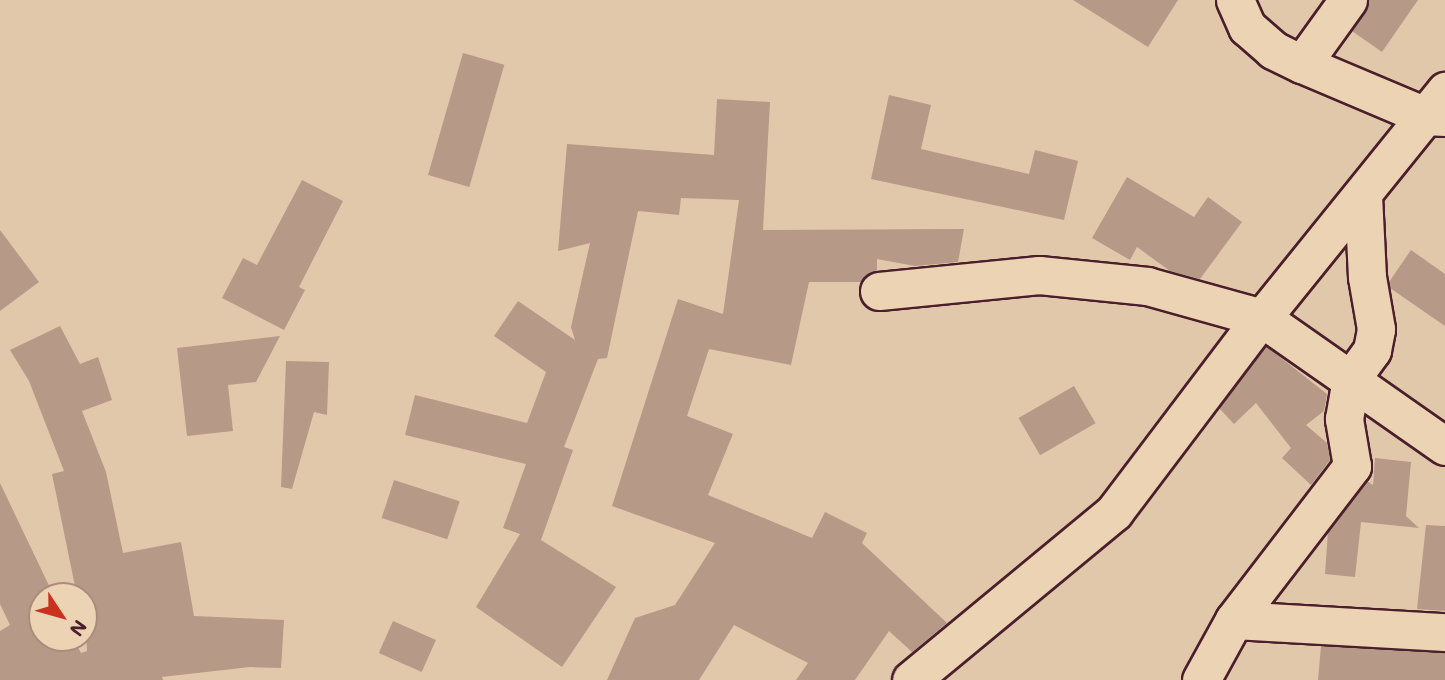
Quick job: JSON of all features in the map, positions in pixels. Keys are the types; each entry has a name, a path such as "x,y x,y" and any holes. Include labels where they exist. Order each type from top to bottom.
{"street":[{"path":"911,680 1114,512 1257,323 1438,108 1302,64 1273,50 1247,27 1235,0"},
{"path":"1302,64 1348,0"},
{"path":"1201,680 1234,620 1352,466 1345,419 1351,379 1372,350 1376,329 1367,277 1363,196"},
{"path":"879,290 1039,275 1147,286 1257,323 1351,379 1445,446"},
{"path":"1234,620 1445,632"}],"building":[{"path":"1073,0 1178,0 1148,47"},
{"path":"1369,0 1418,0 1382,52 1352,31"},
{"path":"463,53 504,65 469,187 428,175"},
{"path":"889,95 931,105 921,149 1029,174 1035,150 1078,161 1064,220 871,179"},
{"path":"717,99 770,102 763,230 964,229 958,262 915,266 877,259 877,270 860,282 809,282 791,365 709,349 687,416 733,434 708,495 812,538 825,512 867,533 862,543 947,623 912,652 889,631 855,680 796,680 808,663 734,625 699,680 607,680 635,618 675,605 715,543 612,506 678,299 723,314 739,200 681,198 679,215 638,211 607,358 598,359 564,447 573,450 541,540 616,587 562,667 476,607 520,534 503,528 526,464 405,435 415,395 527,423 546,372 494,336 518,301 575,340 571,327 590,243 558,251 567,144 714,155"},
{"path":"1127,177 1194,217 1208,197 1242,222 1200,279 1170,271 1137,247 1130,260 1092,238"},
{"path":"302,180 343,201 299,287 305,290 284,330 222,298 243,258 257,265"},
{"path":"0,230 39,282 0,311"},
{"path":"1411,250 1445,274 1445,326 1390,288 1389,282"},
{"path":"60,326 80,364 98,357 112,400 82,411 106,472 123,553 181,542 194,616 284,620 281,668 250,667 162,677 163,680 0,680 0,631 10,625 0,604 0,483 47,582 28,582 28,652 98,652 98,582 74,582 52,474 64,471 29,381 10,350"},
{"path":"280,336 256,382 228,385 233,431 187,436 177,348"},
{"path":"1266,346 1327,394 1324,411 1306,425 1327,443 1330,460 1311,485 1282,458 1291,448 1256,403 1234,424 1219,408"},
{"path":"286,361 329,362 327,415 314,412 292,489 281,487"},
{"path":"1074,386 1096,423 1040,455 1019,418"},
{"path":"1375,458 1411,462 1406,516 1419,528 1361,522 1355,577 1325,574 1328,531 1367,481 1373,485"},
{"path":"394,480 460,501 447,539 382,518"},
{"path":"1426,525 1445,526 1445,611 1417,609"},
{"path":"393,621 436,640 422,672 379,653"},
{"path":"1321,646 1445,653 1445,680 1318,680"}]}
